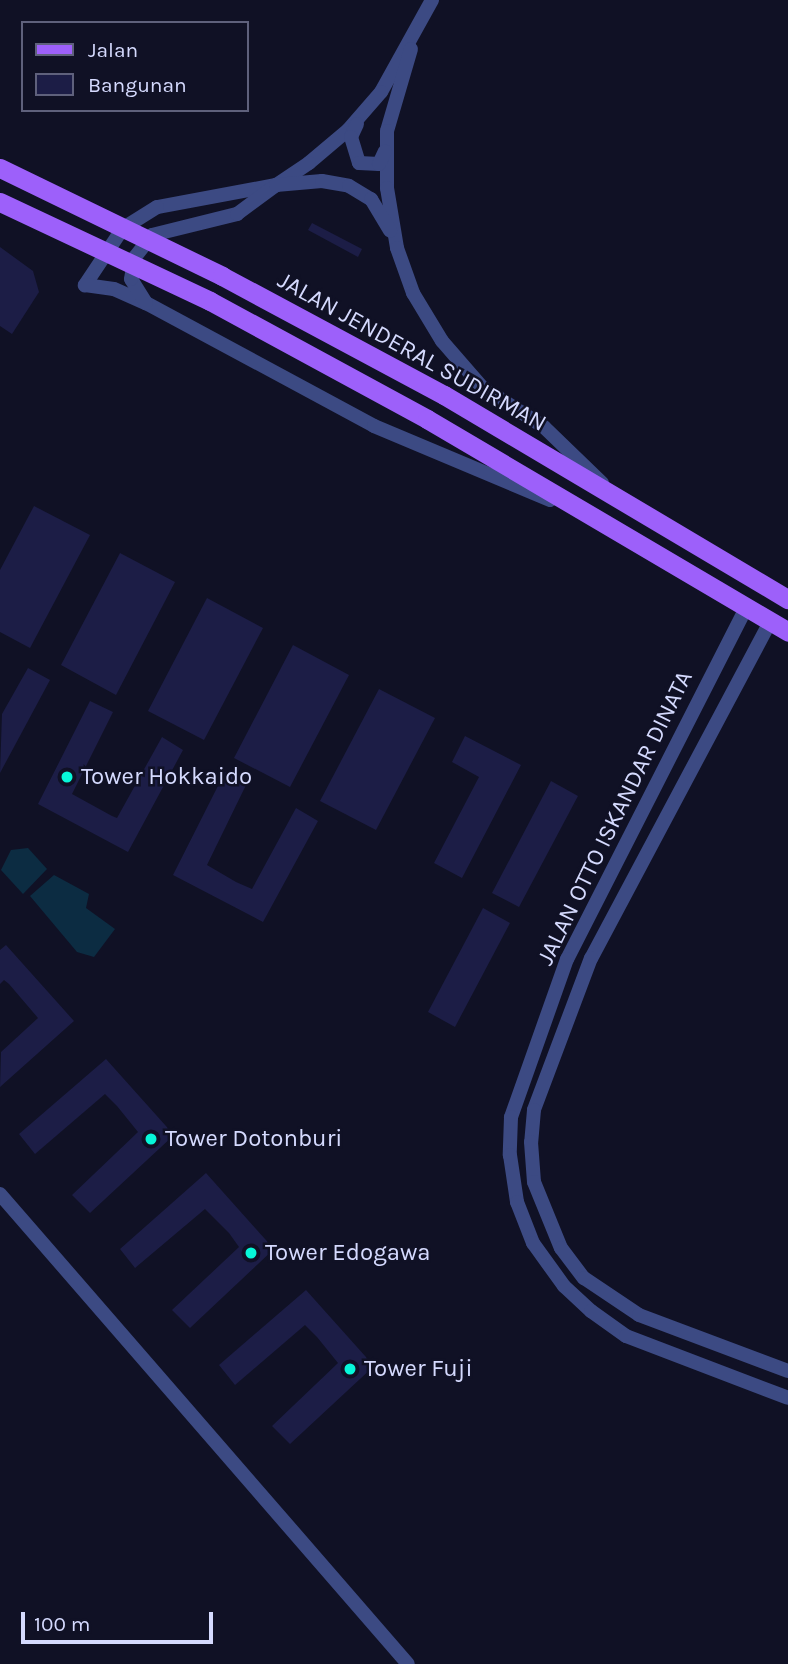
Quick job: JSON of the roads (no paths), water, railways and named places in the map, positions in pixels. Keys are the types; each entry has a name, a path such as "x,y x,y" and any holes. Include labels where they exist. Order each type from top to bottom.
{"main road":[{"name":"JALAN JENDERAL SUDIRMAN","path":"0,168 222,276 610,490 788,599"},
{"path":"0,202 210,301 427,419 788,632"}],"street":[{"path":"146,303 131,279 135,257 152,235 237,214 309,163 359,117 381,92 432,0"},
{"path":"397,248 387,188 387,131 418,24"},
{"path":"359,117 351,137 353,154 359,163 379,164 387,146"},
{"path":"593,518 374,426 146,303 114,289 85,285 124,228 157,207 276,185 322,181 349,186 371,199 397,248 413,293 450,350 482,387 544,427 610,490"},
{"name":"JALAN OTTO ISKANDAR DINATA","path":"746,608 577,938 511,1116 517,1202 533,1243 564,1286 626,1336 788,1398"},
{"name":"JALAN OTTO ISKANDAR DINATA","path":"770,621 591,958 534,1110 534,1182 569,1260 584,1278 639,1315 788,1371"},
{"path":"736,628 759,642"},
{"path":"0,1194 408,1664"},
{"path":"549,1267 569,1260"},
{"path":"564,1286 584,1278"}],"water":[{"path":"28,848 47,869 23,894 1,870 11,850"},
{"path":"54,875 89,894 86,908 115,929 94,957 77,952 30,896"}],"place":[{"name":"Tower Hokkaido","path":"67,777"},
{"name":"Tower Dotonburi","path":"151,1139"},
{"name":"Tower Edogawa","path":"251,1253"},
{"name":"Tower Fuji","path":"350,1369"}]}
